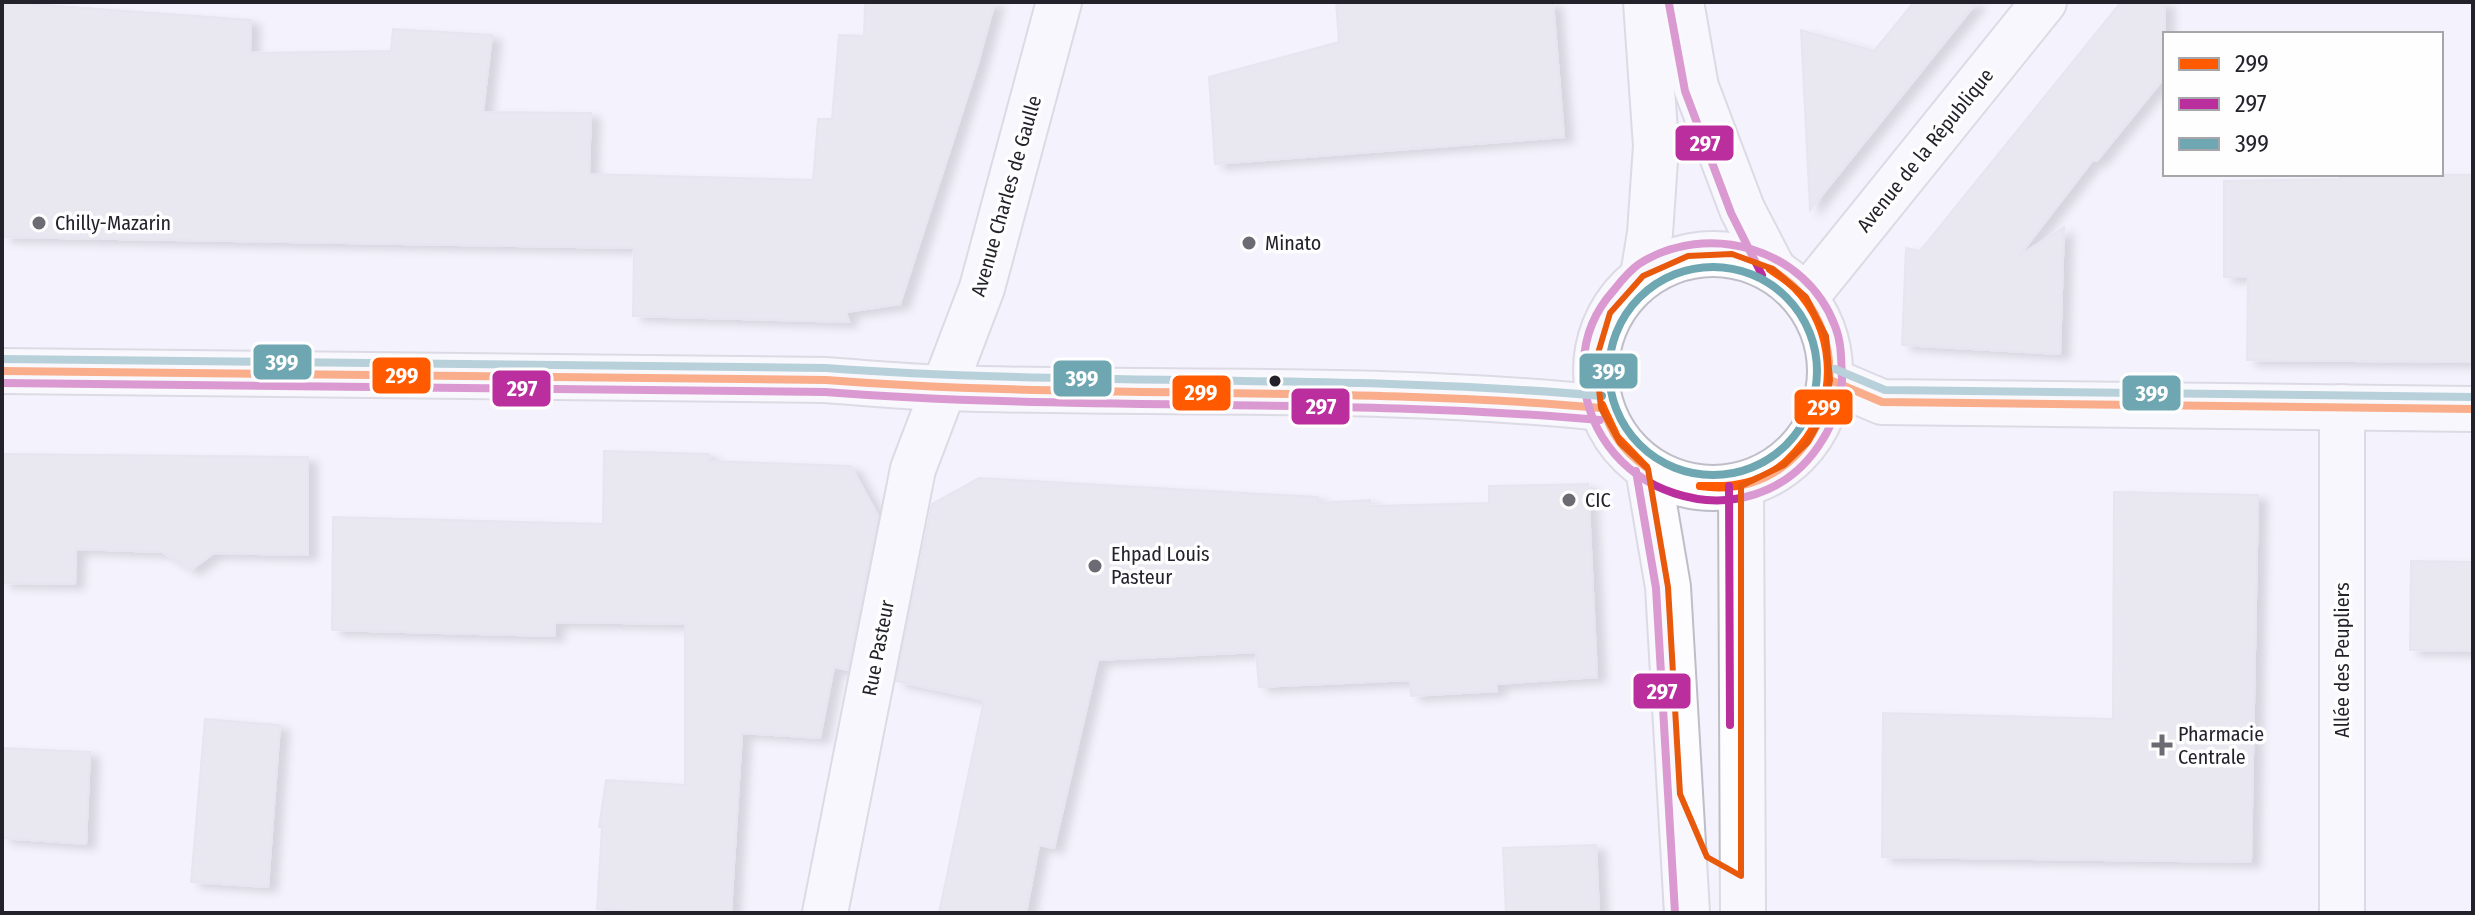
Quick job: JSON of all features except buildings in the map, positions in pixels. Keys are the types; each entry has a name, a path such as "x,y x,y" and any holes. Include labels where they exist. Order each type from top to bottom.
{"street":[{"name":"Avenue Charles de Gaulle","path":"945,388 982,288 1059,2"},
{"path":"1643,276 1650,233 1656,146 1646,2"},
{"path":"1681,2 1696,87 1742,209 1773,269"},
{"name":"Avenue de la République","path":"1806,297 2044,2"},
{"path":"1732,254 1773,269 1806,297 1826,336 1830,380 1824,413 1808,442 1784,465 1741,486 1683,485 1648,469 1620,443 1601,408 1596,360 1610,313 1643,276 1688,256 1732,254"},
{"path":"2,371 826,380 945,388 1221,390 1522,400 1601,408"},
{"path":"1830,380 1882,402 2473,409"},
{"name":"Rue Pasteur","path":"825,913 913,469 945,388"},
{"name":"Allée des Peupliers","path":"2342,407 2342,913"},
{"path":"1648,469 1668,587 1687,913"},
{"path":"1741,486 1742,894"},
{"path":"1680,794 1707,857 1742,894"}],"highlighted area":[{"path":"1732,254 1773,269 1806,297 1826,336 1830,380 1824,413 1808,442 1784,465 1741,486 1741,876 1707,857 1680,794 1668,587 1648,469 1620,443 1601,408 1596,360 1610,313 1643,276 1688,256"}],"transit line":[{"name":"297","path":"1669,4 1685,91 1731,213 1762,275"},
{"name":"297","path":"1842,379 1841,352 1835,326 1821,299 1802,277 1752,249 1723,244 1694,244 1666,251 1635,267 1602,306 1589,332 1584,361 1589,408 1608,446 1638,475 1675,493 1715,500 1755,494 1793,474 1827,432 1842,382"},
{"name":"399","path":"1713,267 1753,275 1787,297 1809,331 1817,371 1809,411 1787,445 1753,467 1713,475 1673,467 1639,445 1617,411 1609,371 1617,331 1639,297 1673,275 1713,267"},
{"name":"299","path":"1700,486 1744,484 1780,469 1807,442 1824,408 1829,371 1823,332 1803,297 1770,269"},
{"name":"299","path":"1700,486 1745,483 1774,471 1806,439 1824,402 1828,362 1818,322 1795,288 1770,269"},
{"name":"399","path":"2,359 826,368 1020,377 1408,385 1602,396"},
{"name":"399","path":"1835,369 1885,390 2473,397"},
{"name":"299","path":"2,371 826,380 1020,390 1407,397 1601,408"},
{"name":"299","path":"1830,380 1882,402 2473,409"},
{"name":"297","path":"2,383 825,392 1019,402 1406,409 1600,420"},
{"name":"299","path":"1602,405 1617,437 1646,467"},
{"name":"299","path":"1602,405 1618,440 1646,467"},
{"name":"297","path":"1636,471 1656,588 1675,913"},
{"name":"297","path":"1729,486 1730,725"}],"place":[{"name":"Chilly-Mazarin","path":"39,223"},
{"name":"Minato","path":"1249,243"},
{"name":"CIC","path":"1569,500"},
{"name":"Ehpad Louis Pasteur","path":"1095,566"},
{"name":"Pharmacie Centrale","path":"2162,745"}]}
